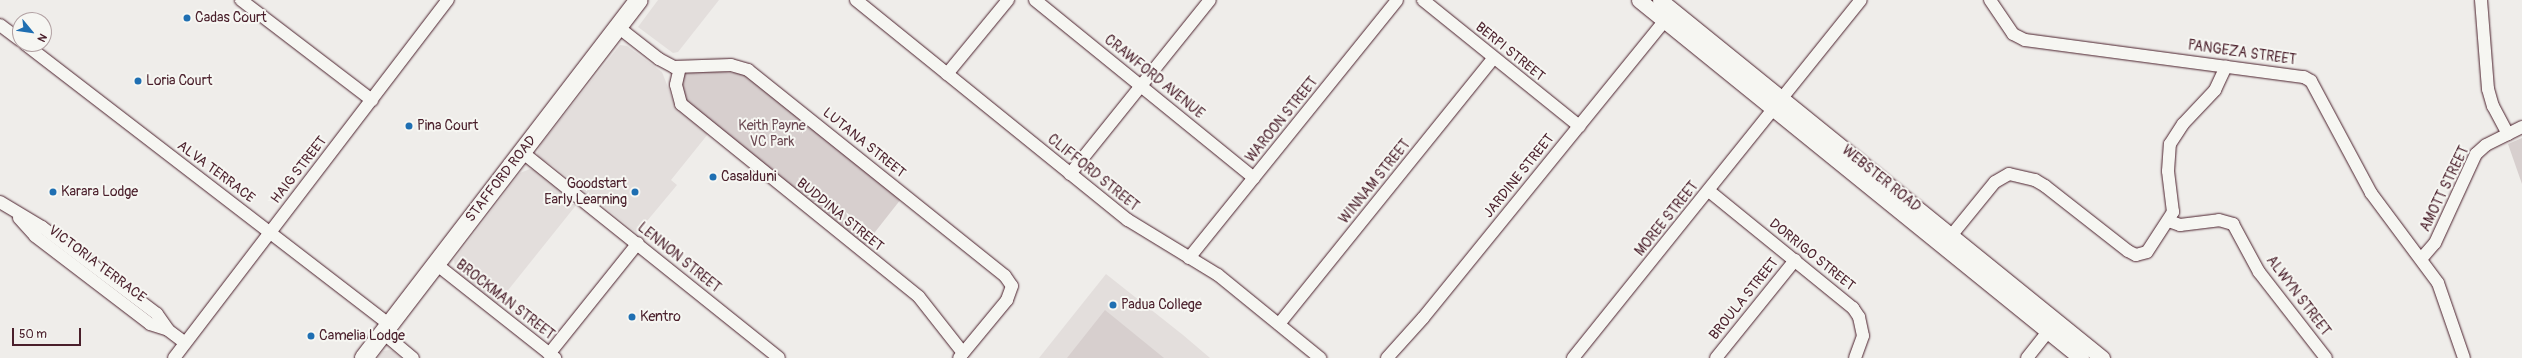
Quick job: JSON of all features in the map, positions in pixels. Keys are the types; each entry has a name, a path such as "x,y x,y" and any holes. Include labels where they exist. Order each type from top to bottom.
{"highway":[{"name":"STAFFORD ROAD","path":"364,358 639,0"}],"main road":[{"name":"WEBSTER ROAD","path":"1639,0 1669,16 2052,326 2102,358"},
{"name":"WEBSTER ROAD","path":"1660,0 1669,16"},
{"name":"WEBSTER ROAD","path":"2052,326 2081,358"}],"street":[{"path":"241,0 372,100"},
{"name":"HAIG STREET","path":"174,358 448,0"},
{"name":"CLIFFORD STREET","path":"856,0 1142,232 1218,275 1320,358"},
{"path":"947,74 1008,0"},
{"name":"CRAWFORD AVENUE","path":"1035,0 1254,178"},
{"path":"1070,174 1210,0"},
{"name":"WAROON STREET","path":"1189,258 1397,0"},
{"name":"BERPI STREET","path":"1423,0 1579,126"},
{"name":"MOREE STREET","path":"1573,358 1709,191 1861,0"},
{"name":"PANGEZA STREET","path":"1990,0 2013,34 2025,40 2304,77 2311,81 2371,193 2438,283 2464,358"},
{"path":"2481,0 2488,89 2493,106 2508,134"},
{"name":"JARDINE STREET","path":"1387,358 1424,318 1669,16"},
{"path":"0,25 12,34"},
{"path":"618,27 659,59 680,67"},
{"name":"ALVA TERRACE","path":"35,52 269,232 386,329 413,358"},
{"name":"WINNAM STREET","path":"1279,324 1494,58"},
{"name":"LUTANA STREET","path":"680,67 731,65 748,70 1000,272 1012,286 1007,300 961,356"},
{"path":"1947,240 1996,182 2009,174 2045,186 2124,248 2136,255 2147,252 2169,221 2174,209 2168,171 2170,144 2183,124 2215,90 2226,66"},
{"name":"BUDDINA STREET","path":"680,67 676,86 681,104 919,297 961,356"},
{"name":"AMOTT STREET","path":"2421,259 2435,243 2476,154 2482,147 2522,127"},
{"name":"LENNON STREET","path":"522,152 638,243 778,358"},
{"name":"DORRIGO STREET","path":"1709,191 1844,299 1860,317 1863,336 1855,358"},
{"name":"VICTORIA TERRACE","path":"0,202 15,213 42,227 157,314 168,330 185,343"},
{"name":"ALWYN STREET","path":"2169,221 2183,225 2219,220 2233,224 2259,272 2326,358"},
{"path":"552,356 638,243"},
{"name":"BROULA STREET","path":"1716,358 1795,260"},
{"name":"BROCKMAN STREET","path":"436,264 552,356"},
{"path":"2027,358 2052,326"}],"shaded area":[{"path":"658,0 719,0 678,52 673,53 638,27"},
{"path":"620,45 627,46 662,72 676,108 708,134 671,180 677,185 637,233 552,165 538,158 537,153 541,144"},
{"path":"530,169 535,170 577,204 497,304 456,272 454,260 520,173"},
{"name":"Padua College","path":"1106,274 1183,335 1210,358 1039,358"},
{"path":"383,351 393,351 401,358 377,358"}],"green space":[{"name":"Keith Payne VC Park","path":"720,71 743,74 901,199 864,246 686,104 680,77 687,73"},
{"path":"2522,138 2522,184 2508,144"},
{"path":"1105,310 1164,358 1067,358"}],"place":[{"name":"Cadas Court","path":"187,18"},
{"name":"Loria Court","path":"138,81"},
{"name":"Pina Court","path":"409,126"},
{"name":"Casalduni","path":"713,177"},
{"name":"Karara Lodge","path":"53,192"},
{"name":"Goodstart Early Learning","path":"635,192"},
{"name":"Padua College","path":"1113,305"},
{"name":"Kentro","path":"632,317"},
{"name":"Camelia Lodge","path":"311,336"}]}
